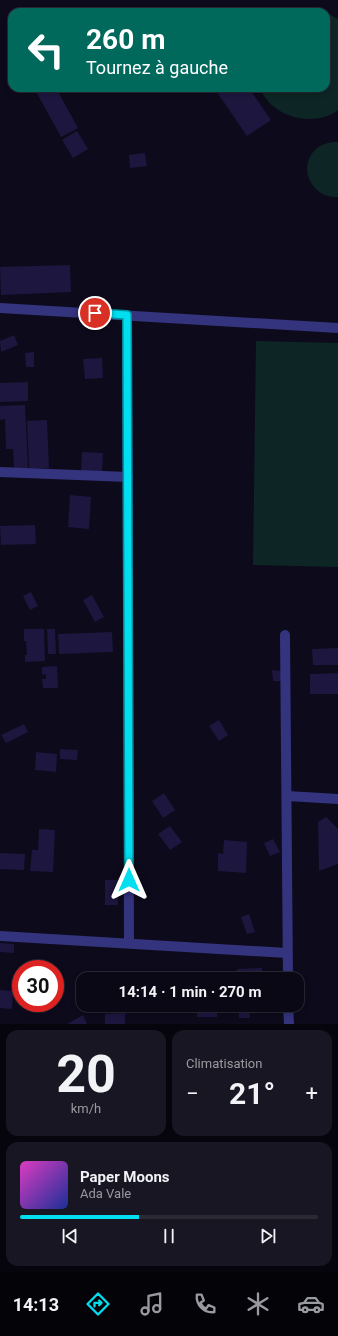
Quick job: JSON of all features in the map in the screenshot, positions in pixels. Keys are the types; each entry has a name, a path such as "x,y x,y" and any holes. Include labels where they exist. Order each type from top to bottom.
{"street":[{"path":"0,308 338,328"},
{"path":"127,315 129,944"},
{"path":"0,472 128,478"},
{"path":"285,635 288,972"},
{"path":"287,796 338,799"},
{"path":"0,936 288,953"},
{"path":"288,1012 288,1024"}],"green space":[{"path":"330,14 338,19 338,110 322,117 305,119 279,110 262,92 330,92"},
{"path":"333,142 338,142 338,197 329,196 315,188 308,174 307,166 309,159 318,147"},
{"path":"256,341 338,343 338,567 253,565"}],"building":[{"path":"36,92 58,92 78,128 61,137"},
{"path":"217,92 252,92 271,120 247,136"},
{"path":"77,131 88,149 73,158 62,140"},
{"path":"145,153 147,166 130,168 129,155"},
{"path":"70,265 71,292 1,295 0,267"},
{"path":"14,335 18,345 1,352 0,341"},
{"path":"34,352 34,367 26,367 25,353"},
{"path":"102,358 103,378 85,379 83,359"},
{"path":"28,382 28,401 0,402 0,383"},
{"path":"25,405 28,468 14,468 13,449 6,449 5,419 0,420 0,406"},
{"path":"47,420 49,468 29,468 27,421"},
{"path":"82,452 103,453 102,472 81,471"},
{"path":"70,495 91,497 89,529 68,527"},
{"path":"35,525 36,544 1,545 0,526"},
{"path":"31,592 38,606 30,610 23,596"},
{"path":"92,595 104,617 95,622 83,600"},
{"path":"24,629 44,629 45,661 25,662 25,655 27,655 26,641 24,641"},
{"path":"47,629 55,629 56,654 48,654"},
{"path":"112,632 113,652 59,654 58,634"},
{"path":"338,648 338,665 313,665 312,649"},
{"path":"57,666 58,688 43,688 42,679 46,679 46,674 42,675 42,667"},
{"path":"272,670 281,671 281,681 273,681"},
{"path":"338,673 338,694 310,694 310,674"},
{"path":"219,720 228,735 219,741 209,726"},
{"path":"24,724 28,732 6,743 1,735"},
{"path":"60,749 78,750 77,760 60,759"},
{"path":"36,752 57,754 56,772 35,770"},
{"path":"164,793 175,810 163,818 152,801"},
{"path":"326,817 338,829 338,864 319,871 318,822"},
{"path":"170,826 182,842 170,850 158,834"},
{"path":"39,829 55,830 53,872 30,871 32,850 38,850"},
{"path":"273,839 280,852 270,856 264,843"},
{"path":"224,840 247,842 246,873 218,871 218,853 223,854"},
{"path":"0,853 25,854 24,870 0,869"},
{"path":"105,880 118,880 118,905 105,905"},
{"path":"249,914 255,932 247,934 241,917"},
{"path":"0,943 14,944 14,953 0,952"},
{"path":"262,968 262,972 237,972 237,969"},
{"path":"0,990 12,991 12,1009 0,1008"},
{"path":"197,1012 217,1012 217,1017 197,1017"},
{"path":"239,1012 250,1012 250,1018 239,1018"},
{"path":"125,1013 125,1024 105,1024 105,1014"},
{"path":"83,1015 87,1024 67,1024"}],"route":[{"path":"95,313 127,315 129,880"}]}
